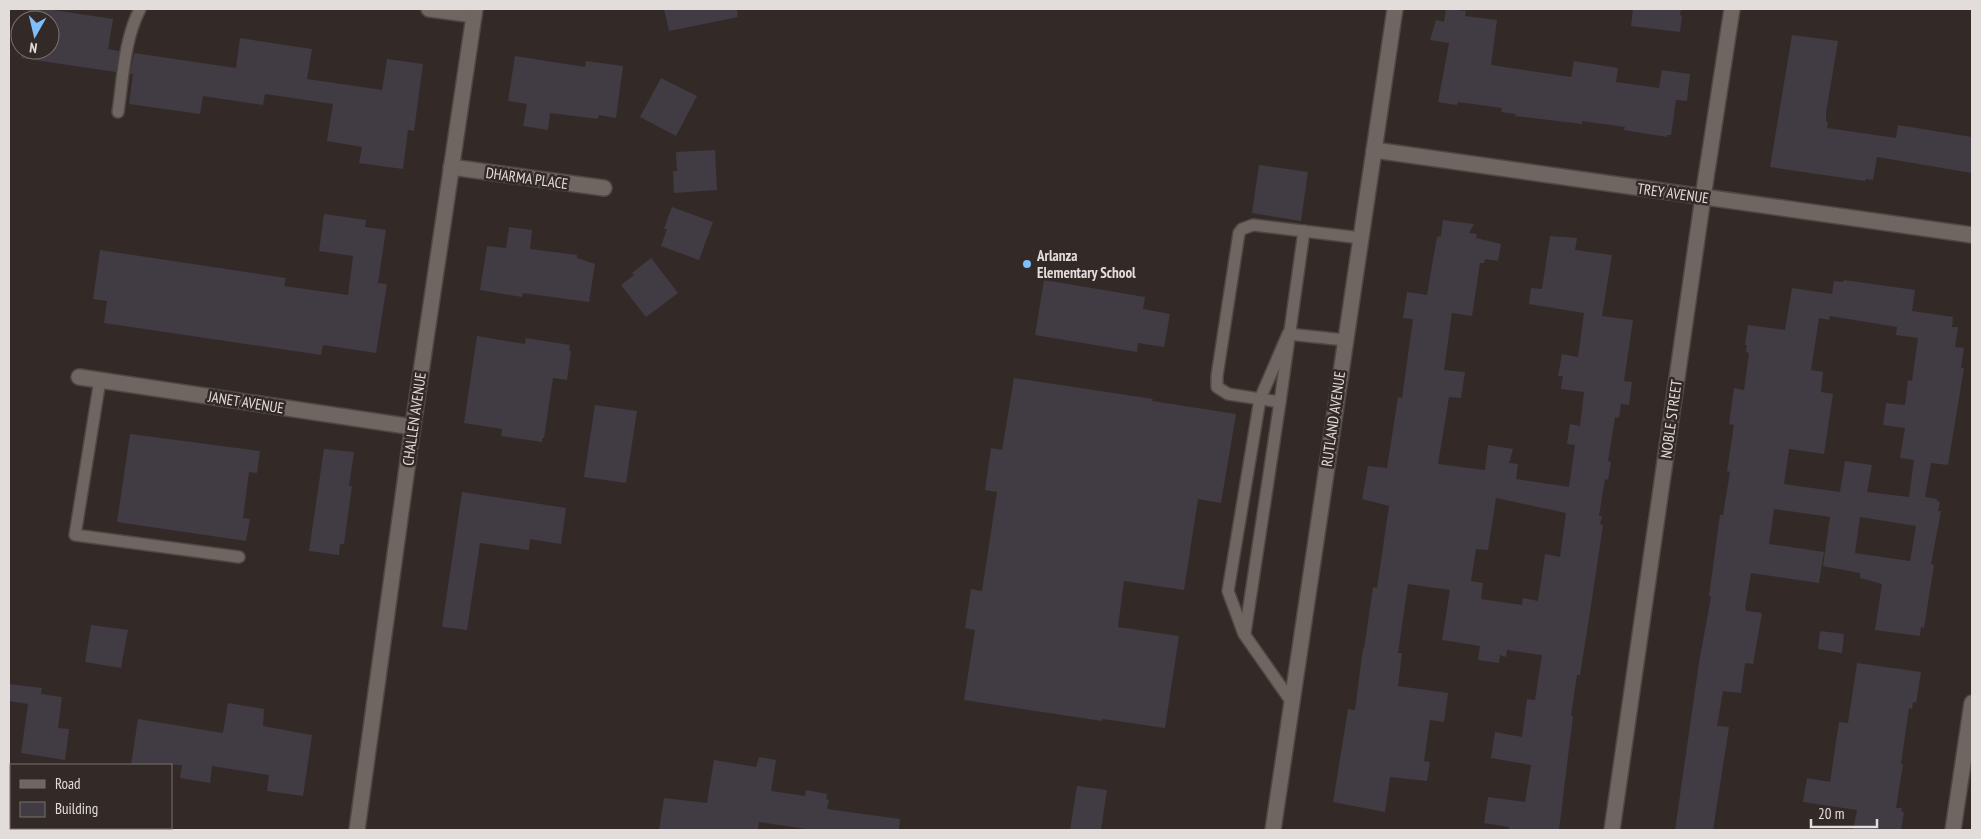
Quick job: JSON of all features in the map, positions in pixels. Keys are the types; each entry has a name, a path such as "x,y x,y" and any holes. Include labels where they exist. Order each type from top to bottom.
{"street":[{"path":"429,9 474,12"},
{"name":"RUTLAND AVENUE","path":"1273,830 1395,9"},
{"name":"NOBLE STREET","path":"1612,830 1703,197 1732,9"},
{"name":"CHALLEN AVENUE","path":"357,830 413,427 474,12"},
{"name":"TREY AVENUE","path":"1374,150 1972,235"},
{"name":"DHARMA PLACE","path":"451,167 604,188"},
{"name":"JANET AVENUE","path":"80,377 413,427"},
{"path":"1953,830 1972,703"}],"lane":[{"path":"118,112 132,24 140,9"},
{"path":"1280,402 1228,394 1217,387 1217,376 1239,233 1242,229 1254,225 1361,238"},
{"path":"1244,634 1304,231"},
{"path":"1288,334 1345,340"},
{"path":"1288,334 1260,398 1228,591 1244,634 1291,702"},
{"path":"100,380 75,535 239,556"}],"building":[{"path":"46,9 53,10 29,10"},
{"path":"664,9 737,9 738,17 669,31"},
{"path":"1446,9 1466,11 1465,16 1497,20 1491,65 1571,77 1574,61 1618,68 1616,82 1659,88 1662,70 1690,74 1687,101 1676,100 1671,135 1667,135 1667,137 1624,130 1625,127 1582,121 1582,124 1515,116 1516,114 1501,112 1502,108 1458,102 1457,105 1438,102 1449,43 1430,40 1436,20 1444,22"},
{"path":"1633,9 1681,9 1680,32 1631,26"},
{"path":"60,11 113,19 108,49 119,51 116,72 35,60 60,60"},
{"path":"1792,35 1838,41 1826,113 1827,128 1896,138 1898,125 1972,137 1972,173 1877,157 1873,180 1866,179 1865,181 1770,167"},
{"path":"240,38 312,49 307,79 382,90 387,59 423,64 414,131 408,130 403,169 359,163 362,147 327,141 333,104 265,94 263,105 203,96 200,114 129,104 133,74 130,74 134,53 236,68"},
{"path":"515,56 585,67 586,61 623,66 616,118 599,115 598,119 550,113 548,130 523,126 527,104 508,101"},
{"path":"661,78 697,96 676,136 640,117"},
{"path":"715,150 717,190 674,193 673,171 677,171 676,152"},
{"path":"1259,165 1308,172 1301,221 1252,213"},
{"path":"672,207 713,222 699,260 661,246 667,229 664,229"},
{"path":"324,214 366,220 365,227 386,230 378,283 387,284 376,353 323,345 321,355 104,323 107,301 93,299 100,250 286,278 284,286 348,295 353,256 319,251"},
{"path":"1443,220 1474,224 1469,233 1477,234 1476,238 1501,244 1498,261 1485,259 1484,263 1480,263 1472,316 1452,313 1444,370 1465,372 1461,398 1449,397 1438,464 1485,470 1488,445 1513,449 1509,463 1518,464 1516,479 1569,487 1575,445 1567,444 1570,424 1580,426 1584,392 1561,389 1563,376 1558,376 1562,354 1578,357 1584,313 1529,304 1531,288 1542,289 1550,236 1577,238 1575,250 1612,255 1602,316 1633,320 1624,381 1632,382 1629,405 1621,404 1619,418 1615,417 1608,461 1611,462 1608,480 1605,479 1599,516 1602,516 1600,524 1603,525 1580,675 1577,675 1571,715 1573,716 1559,830 1508,830 1509,827 1484,823 1488,797 1525,802 1531,765 1491,758 1495,732 1522,737 1527,699 1535,700 1542,655 1507,650 1506,657 1500,655 1499,663 1478,660 1480,646 1442,640 1450,590 1408,584 1398,653 1402,653 1398,686 1448,693 1444,722 1430,720 1424,761 1430,762 1427,781 1390,777 1385,812 1333,802 1348,709 1355,710 1373,587 1377,588 1389,506 1362,499 1368,466 1387,468 1398,397 1402,398 1413,319 1403,318 1407,292 1427,295 1437,237 1441,236","holes":["1496,498 1566,513 1560,557 1545,554 1538,601 1523,598 1522,605 1481,599 1483,583 1471,581 1476,549 1488,550"]},
{"path":"509,227 532,230 530,249 577,255 577,258 595,264 589,302 523,293 522,297 480,290 487,246 506,248"},
{"path":"651,258 678,293 646,317 621,285 634,275 632,273"},
{"path":"1044,280 1145,297 1143,309 1170,314 1164,347 1138,343 1137,352 1035,335"},
{"path":"1844,280 1915,290 1912,311 1953,317 1952,327 1958,327 1955,347 1964,348 1961,368 1964,368 1948,465 1931,463 1925,497 1937,499 1940,502 1938,511 1941,511 1931,564 1934,565 1924,628 1921,627 1920,636 1875,630 1882,584 1860,578 1860,573 1823,566 1830,517 1774,509 1769,544 1824,552 1819,583 1751,573 1745,608 1747,611 1762,613 1753,664 1745,663 1741,693 1723,691 1717,726 1729,727 1713,830 1675,830 1699,663 1711,597 1709,596 1720,515 1723,515 1730,472 1727,471 1734,425 1729,424 1734,388 1744,390 1749,353 1746,352 1747,345 1745,345 1748,325 1785,330 1792,288 1832,294 1834,281 1843,282","holes":["1830,316 1897,327 1896,335 1918,338 1912,381 1908,380 1905,405 1886,403 1883,425 1905,428 1900,458 1914,460 1909,497 1867,492 1872,465 1845,461 1840,492 1784,484 1789,449 1824,454 1833,394 1821,392 1823,372 1811,370 1819,318 1829,320","1860,517 1916,526 1910,561 1855,553"]},
{"path":"477,336 525,344 526,338 570,345 569,350 571,351 567,380 553,378 542,442 501,436 502,429 464,423"},
{"path":"1014,378 1153,399 1152,401 1236,414 1221,503 1198,499 1184,590 1124,581 1118,627 1179,636 1165,728 1103,719 1102,721 964,700 975,630 965,628 971,589 982,591 997,492 985,490 991,448 1002,450"},
{"path":"595,405 637,411 626,483 584,477"},
{"path":"130,434 260,451 257,473 249,472 243,518 250,519 246,541 117,522"},
{"path":"324,449 354,452 349,486 352,486 344,544 340,544 339,555 309,551"},
{"path":"462,492 566,508 561,544 530,539 529,550 480,543 467,630 442,627"},
{"path":"91,625 128,630 121,668 85,662"},
{"path":"1820,631 1844,634 1842,653 1818,649"},
{"path":"1857,663 1921,672 1916,703 1913,702 1912,709 1909,708 1901,764 1903,764 1896,808 1902,808 1901,812 1904,812 1901,830 1853,830 1857,810 1803,802 1807,778 1830,782 1839,722 1848,723"},
{"path":"9,684 42,688 41,694 62,697 58,728 69,729 65,760 21,753 28,704 9,701"},
{"path":"228,703 264,709 263,726 312,735 303,796 267,791 269,775 212,766 210,783 180,778 182,765 131,764 138,719 223,733"},
{"path":"759,757 776,760 771,791 805,796 806,790 827,794 826,799 829,800 827,809 900,819 899,830 813,830 759,822 758,830 659,830 664,798 707,803 714,760 756,767"},
{"path":"1077,786 1107,790 1101,830 1070,830"}],"place":[{"name":"Arlanza Elementary School","path":"1027,264"}]}
